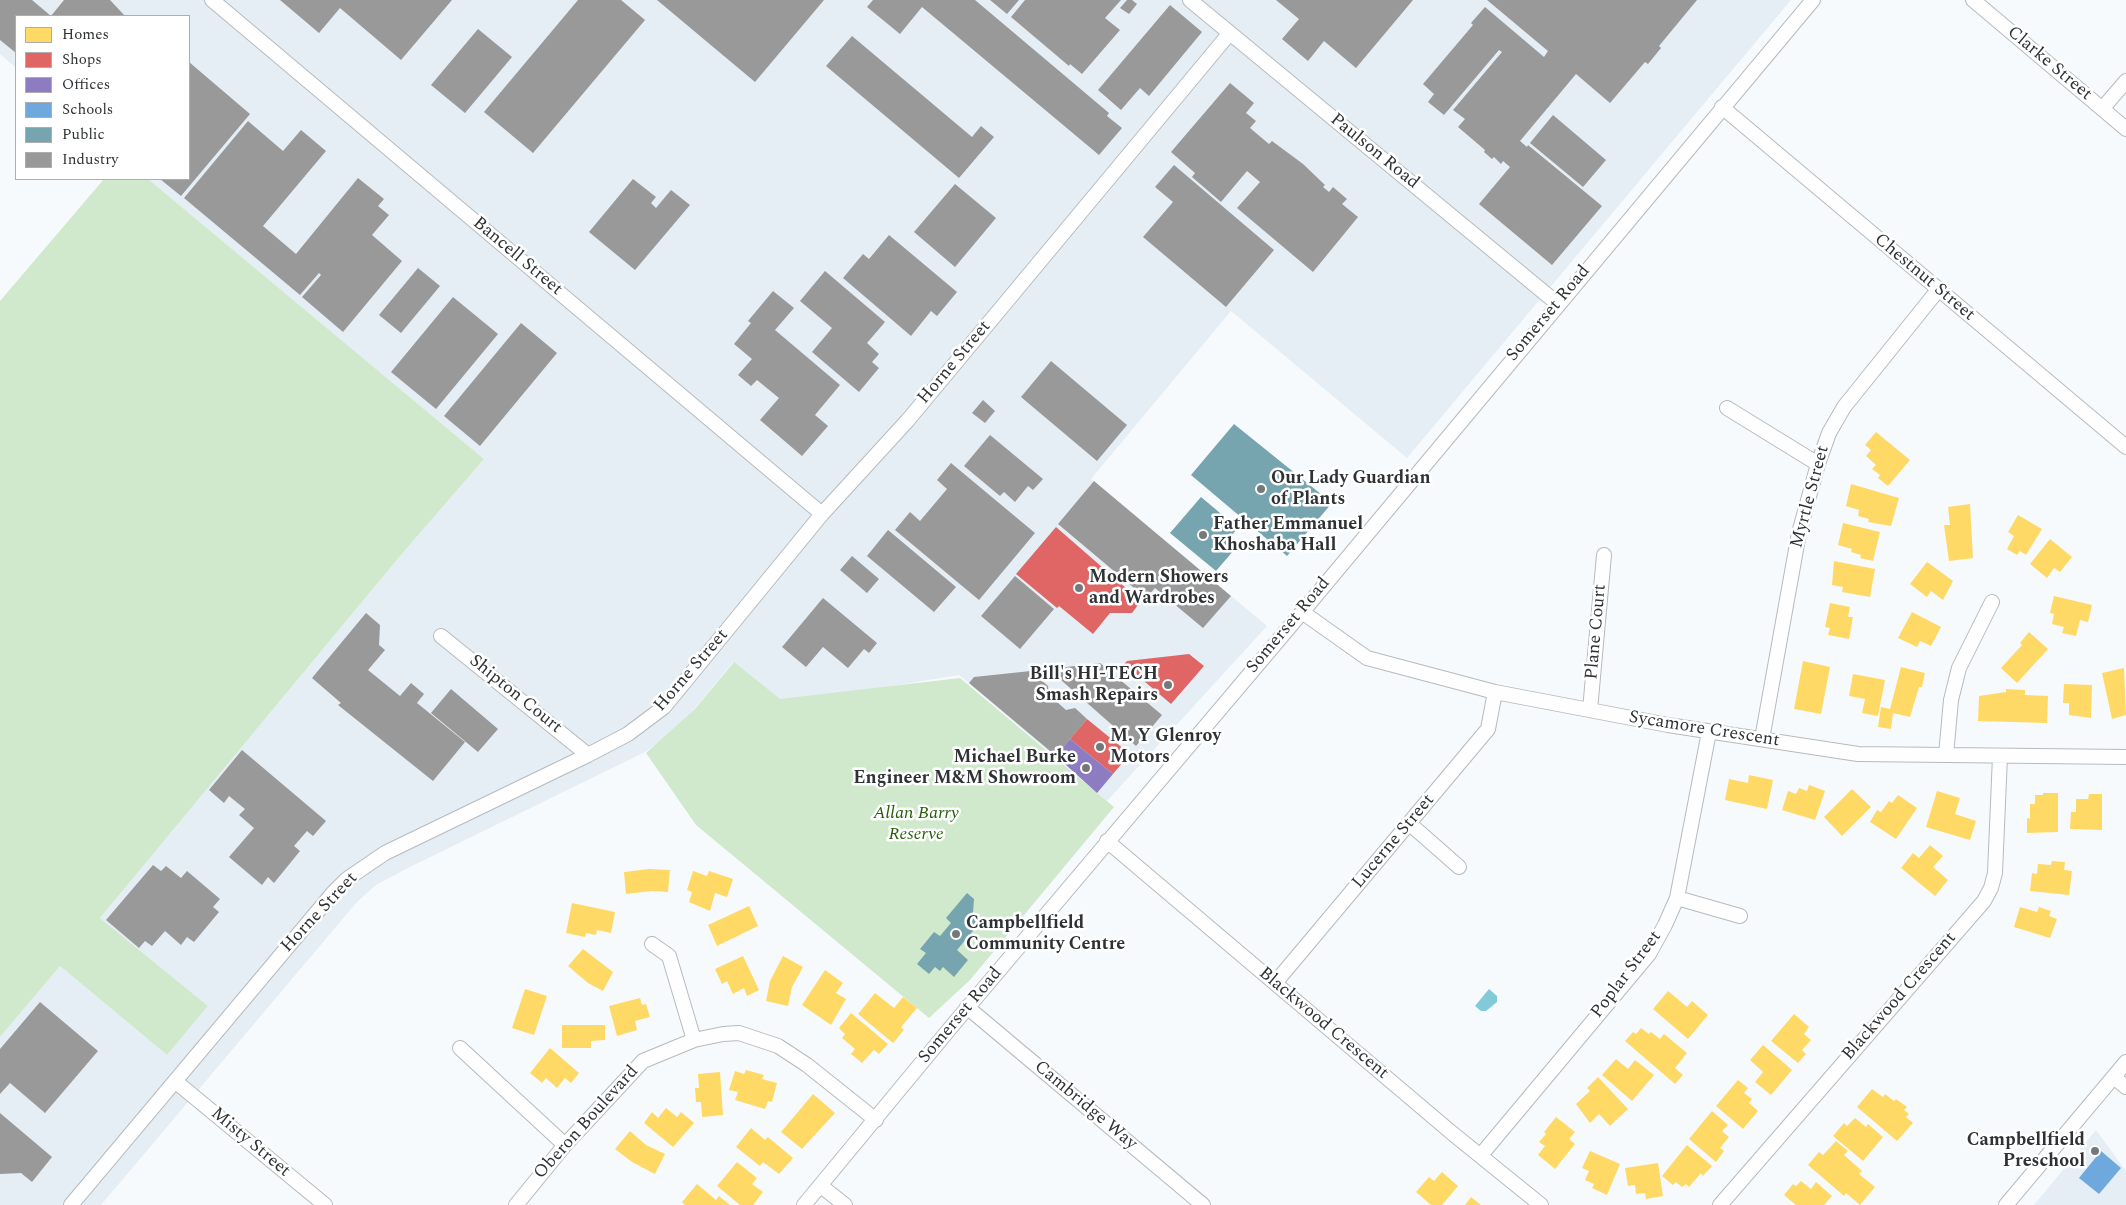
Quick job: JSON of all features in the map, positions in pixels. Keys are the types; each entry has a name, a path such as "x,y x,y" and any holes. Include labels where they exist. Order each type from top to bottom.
{"street":[{"name":"Bancell Street","path":"212,0 822,514"},
{"name":"Paulson Road","path":"1190,0 1558,304"},
{"name":"Somerset Road","path":"804,1205 1106,841 1302,612 1813,0"},
{"name":"Clarke Street","path":"1973,0 2126,128"},
{"name":"Horne Street","path":"71,1205 333,893 347,879 385,853 628,734 664,707 822,514 908,420 1229,34"},
{"path":"2102,109 2126,81"},
{"name":"Chestnut Street","path":"1722,107 2126,447"},
{"name":"Myrtle Street","path":"1762,739 1799,533 1818,464 1829,433 1844,407 1938,290"},
{"path":"1728,408 1818,464"},
{"name":"Plane Court","path":"1590,710 1604,554"},
{"path":"1946,755 1950,700 1959,668 1992,602"},
{"name":"Sycamore Crescent","path":"1302,612 1367,658 1495,692 1709,732 1858,754 2126,757"},
{"name":"Shipton Court","path":"441,636 588,755"},
{"name":"Lucerne Street","path":"1275,983 1488,729 1495,692"},
{"name":"Poplar Street","path":"1481,1155 1649,954 1665,925 1677,898 1709,732"},
{"name":"Blackwood Crescent","path":"1720,1205 1984,901 1991,888 1995,873 2000,756"},
{"path":"1410,824 1459,866"},
{"name":"Blackwood Crescent","path":"1106,841 1452,1133 1541,1205"},
{"path":"1677,898 1740,916"},
{"path":"652,944 669,956 694,1040"},
{"name":"Cambridge Way","path":"967,1008 1203,1205"},
{"name":"Oberon Boulevard","path":"516,1205 565,1145 643,1061 694,1040 739,1033 778,1046 807,1064 876,1120"},
{"path":"460,1048 565,1145"},
{"path":"2006,1205 2126,1062"},
{"path":"2114,1077 2126,1087"},
{"name":"Misty Street","path":"175,1081 325,1205"},
{"path":"821,1186 845,1205"}],"shaded area":[{"path":"0,0 1791,0 1407,458 1231,311 1091,479 1267,626 1107,801 959,675 777,705 733,662 686,719 669,735 645,752 376,885 357,902 101,1205 0,1205 0,1037 60,966 167,1055 208,1006 100,918 400,556 484,459 149,180 190,180 190,15 15,15 15,67 0,54"},
{"name":"Campbellfield Preschool","path":"2096,1130 2126,1171 2126,1205 2034,1205"}],"green space":[{"path":"103,180 149,180 484,459 400,556 100,918 208,1006 167,1055 60,966 0,1037 0,301"},
{"name":"Allan Barry Reserve","path":"734,662 780,699 960,678 1114,807 970,980 929,1018 696,825 646,753 694,710"}],"water":[{"path":"1489,989 1497,996 1497,1002 1486,1011 1481,1011 1475,1006"}],"building: Homes":[{"path":"1876,432 1910,460 1888,486 1878,478 1880,475 1872,469 1876,465 1866,456 1871,450 1865,445"},
{"path":"1851,484 1899,498 1891,526 1868,522 1869,519 1858,516 1859,510 1846,506"},
{"path":"1970,504 1973,558 1949,561 1944,525 1950,525 1948,507"},
{"path":"2018,515 2042,529 2026,555 2020,551 2017,555 2007,549 2014,536 2008,532"},
{"path":"1843,523 1880,532 1873,561 1860,558 1861,555 1851,552 1852,549 1838,545"},
{"path":"2050,539 2072,557 2060,572 2054,568 2047,578 2030,564"},
{"path":"1834,561 1875,569 1870,597 1842,592 1843,587 1832,585"},
{"path":"1927,562 1953,581 1943,600 1931,591 1927,597 1910,584"},
{"path":"2054,596 2092,605 2088,622 2080,620 2076,636 2062,633 2064,627 2052,624 2054,614 2050,613"},
{"path":"1830,603 1850,607 1848,617 1853,617 1849,639 1828,635 1830,628 1825,627"},
{"path":"1912,612 1941,627 1931,646 1920,641 1917,647 1898,638"},
{"path":"2029,632 2048,649 2017,683 2001,668 2022,645 2020,643"},
{"path":"1803,661 1830,667 1821,714 1794,709"},
{"path":"1901,667 1925,673 1922,687 1919,687 1910,717 1893,713 1891,729 1878,727 1881,707 1890,709"},
{"path":"2124,668 2126,715 2112,719 2102,673"},
{"path":"1853,674 1885,680 1878,716 1862,713 1865,699 1849,696"},
{"path":"2064,684 2092,685 2091,718 2069,715 2069,703 2063,703"},
{"path":"2006,689 2025,690 2025,695 2048,696 2047,723 1978,721 1979,696 2006,692"},
{"path":"1749,775 1773,780 1767,809 1725,800 1729,779 1748,783"},
{"path":"1809,785 1825,791 1815,820 1782,810 1788,791 1796,794 1799,788 1807,791"},
{"path":"1852,789 1871,807 1842,836 1824,817"},
{"path":"1937,791 1960,798 1955,814 1976,821 1970,840 1926,827"},
{"path":"2043,793 2058,793 2058,832 2027,833 2027,818 2030,819 2030,804 2035,804 2035,795 2043,795"},
{"path":"2089,794 2102,794 2102,830 2070,829 2071,812 2076,812 2076,799 2088,799"},
{"path":"1898,795 1917,808 1896,839 1870,822 1877,810 1881,812 1889,801 1892,803"},
{"path":"1930,845 1943,856 1933,867 1948,880 1935,896 1901,868 1913,853 1919,858"},
{"path":"2052,861 2065,862 2064,870 2072,871 2069,895 2030,891 2032,873 2037,874 2038,864 2051,865"},
{"path":"649,869 670,870 668,892 652,891 626,894 624,872"},
{"path":"693,871 707,876 709,871 733,879 727,897 715,893 710,911 689,902 692,892 687,890"},
{"path":"572,903 615,912 611,933 597,930 596,935 586,933 585,937 566,933"},
{"path":"749,906 758,926 717,946 708,925"},
{"path":"2020,907 2037,912 2039,907 2051,911 2049,916 2057,919 2050,938 2014,927"},
{"path":"583,949 613,972 603,991 588,983 568,966"},
{"path":"743,956 759,990 747,996 744,988 733,994 727,981 722,984 715,969"},
{"path":"783,956 803,967 792,987 788,1006 766,1001 770,981"},
{"path":"825,970 843,983 836,993 846,999 831,1025 802,1005"},
{"path":"525,989 547,996 534,1035 512,1028"},
{"path":"1668,991 1687,1007 1692,1001 1708,1015 1688,1039 1653,1009"},
{"path":"875,993 894,1008 903,997 917,1008 901,1027 904,1030 893,1043 858,1014"},
{"path":"640,998 642,1005 646,1004 650,1017 635,1021 637,1030 617,1036 609,1006"},
{"path":"851,1013 888,1044 879,1054 874,1050 862,1063 851,1054 855,1049 842,1038 845,1034 839,1028"},
{"path":"1794,1014 1809,1027 1804,1034 1811,1040 1802,1050 1806,1054 1798,1063 1771,1041"},
{"path":"562,1025 605,1025 605,1040 591,1041 591,1048 562,1048"},
{"path":"1641,1028 1649,1034 1651,1032 1660,1039 1664,1034 1687,1053 1675,1068 1683,1075 1675,1084 1625,1041 1633,1032 1636,1034"},
{"path":"1763,1045 1792,1070 1771,1095 1755,1082 1763,1072 1750,1060"},
{"path":"550,1048 579,1073 571,1083 565,1078 557,1088 546,1078 542,1083 530,1073"},
{"path":"1616,1059 1628,1069 1635,1060 1654,1075 1632,1101 1602,1075"},
{"path":"746,1070 764,1075 762,1079 777,1083 772,1102 768,1101 765,1109 735,1100 738,1092 729,1090 735,1071 744,1074"},
{"path":"720,1072 723,1115 702,1117 701,1102 696,1102 695,1088 699,1088 698,1074"},
{"path":"1598,1077 1628,1109 1610,1126 1599,1114 1590,1123 1576,1104 1590,1091 1587,1088"},
{"path":"1738,1080 1748,1088 1744,1093 1752,1099 1749,1103 1758,1111 1743,1129 1716,1106"},
{"path":"1872,1089 1883,1097 1885,1094 1894,1101 1896,1099 1907,1107 1904,1110 1909,1114 1906,1117 1913,1123 1897,1141 1857,1107"},
{"path":"813,1094 835,1113 802,1149 781,1132"},
{"path":"666,1108 677,1117 681,1112 694,1123 673,1147 644,1123 652,1112 658,1118"},
{"path":"1712,1111 1728,1125 1722,1131 1729,1137 1720,1148 1724,1151 1716,1162 1689,1139"},
{"path":"1556,1117 1575,1132 1569,1139 1575,1144 1555,1169 1538,1155 1545,1146 1539,1142"},
{"path":"1855,1118 1866,1127 1868,1124 1883,1137 1863,1161 1833,1136 1844,1123 1847,1126"},
{"path":"751,1128 765,1140 768,1137 793,1158 779,1174 763,1162 760,1166 736,1147"},
{"path":"630,1131 646,1145 665,1154 655,1174 632,1162 615,1149"},
{"path":"1836,1141 1848,1151 1844,1155 1862,1171 1859,1174 1875,1187 1860,1205 1846,1193 1844,1196 1808,1165 1819,1152 1823,1155"},
{"path":"1687,1145 1712,1166 1703,1176 1701,1173 1689,1187 1686,1184 1682,1187 1676,1182 1673,1185 1662,1176"},
{"path":"1590,1151 1620,1164 1607,1195 1592,1188 1594,1184 1585,1180 1589,1171 1582,1168"},
{"path":"737,1162 757,1178 752,1184 763,1192 753,1205 740,1205 717,1186"},
{"path":"1658,1163 1663,1196 1646,1199 1645,1193 1636,1194 1635,1185 1628,1186 1625,1168"},
{"path":"1442,1172 1458,1186 1442,1205 1431,1205 1416,1192 1429,1177 1434,1181"},
{"path":"1801,1181 1811,1189 1816,1182 1832,1196 1824,1205 1796,1205 1784,1195 1793,1184 1796,1186"},
{"path":"697,1184 716,1200 719,1196 730,1205 685,1205 682,1202"},
{"path":"1471,1197 1481,1205 1465,1205"}],"building: Shops":[{"name":"Modern Showers and Wardrobes","path":"1056,527 1141,601 1132,613 1110,613 1093,634 1059,606 1057,608 1016,574"},
{"name":"Bill's HI-TECH Smash Repairs","path":"1189,654 1204,666 1171,704 1124,664 1127,661"},
{"name":"M. Y Glenroy Motors","path":"1087,719 1130,754 1113,774 1070,739"}],"building: Offices":[{"name":"Michael Burke Engineer M&M Showroom","path":"1070,739 1113,774 1097,793 1056,756"}],"building: Schools":[{"path":"2101,1151 2121,1168 2099,1194 2079,1178"}],"building: Public":[{"name":"Our Lady Guardian of Plants","path":"1234,424 1332,503 1287,556 1191,475"},
{"name":"Father Emmanuel Khoshaba Hall","path":"1201,497 1238,528 1231,536 1240,543 1216,571 1170,533"},
{"name":"Campbellfield Community Centre","path":"967,893 974,899 973,913 982,920 957,950 968,960 954,977 943,967 940,971 935,967 929,974 917,964 926,953 920,949 934,932 940,936 951,923 946,918"}],"building: Industry":[{"path":"0,0 32,0 50,15 15,15 15,52 0,40"},
{"path":"64,0 110,0 124,15 52,15"},
{"path":"280,0 452,0 401,60 340,8 319,33"},
{"path":"578,0 621,0 645,20 533,153 484,112"},
{"path":"657,0 824,0 755,82"},
{"path":"873,0 975,0 1109,113 1107,116 1122,128 1099,155 922,7 900,34 867,7"},
{"path":"990,0 1019,0 1007,14"},
{"path":"1025,0 1121,0 1105,18 1120,30 1082,74 1070,64 1069,66 1011,17"},
{"path":"1127,0 1132,0 1137,4 1129,14 1120,8"},
{"path":"1276,0 1413,0 1356,68 1324,41 1308,61 1282,39 1299,19"},
{"path":"1487,0 1697,0 1659,46 1661,48 1648,64 1645,62 1610,103 1576,74 1520,141 1527,147 1528,145 1602,206 1552,265 1479,204 1510,167 1503,161 1501,164 1494,157 1492,159 1484,152 1485,150 1458,127 1465,119 1453,110 1502,52 1499,50 1444,115 1428,102 1434,94 1423,84 1473,25 1471,23 1485,7 1544,57 1548,51"},
{"path":"1170,5 1202,32 1149,96 1140,88 1121,110 1098,90"},
{"path":"478,29 512,57 465,113 431,85"},
{"path":"852,36 972,137 981,126 994,137 959,178 826,66"},
{"path":"190,63 250,114 181,196 161,180 190,180"},
{"path":"1230,83 1254,103 1246,113 1256,121 1250,128 1269,144 1272,141 1303,164 1325,185 1323,187 1329,192 1333,187 1347,199 1342,204 1358,217 1313,272 1237,208 1260,182 1247,171 1221,202 1192,177 1195,173 1171,152"},
{"path":"1553,115 1606,160 1583,187 1530,143"},
{"path":"248,121 283,151 301,130 326,151 263,226 296,254 358,178 384,199 378,206 389,215 372,235 402,261 343,332 302,297 321,275 319,273 300,295 184,198"},
{"path":"1174,165 1274,250 1226,307 1143,237 1173,202 1155,187"},
{"path":"633,179 656,197 651,203 656,208 671,190 690,205 635,270 589,232"},
{"path":"955,184 996,218 955,267 914,232"},
{"path":"889,235 957,292 937,316 931,311 911,336 843,278 863,254 869,259"},
{"path":"418,268 440,286 401,333 379,315"},
{"path":"825,271 885,322 867,343 879,354 872,362 879,368 859,392 812,352 832,328 800,301"},
{"path":"773,291 794,308 775,330 840,385 815,415 828,426 802,456 760,420 779,398 757,380 751,386 738,375 752,359 734,344 751,323 748,321"},
{"path":"453,297 498,334 436,409 391,372"},
{"path":"521,323 557,353 480,446 444,416"},
{"path":"1051,361 1127,425 1097,461 1021,397"},
{"path":"983,400 995,411 985,423 972,413"},
{"path":"990,435 1043,479 1033,490 1028,486 1015,502 1004,492 1000,496 964,466"},
{"path":"951,463 1035,533 979,600 895,530 910,512 920,521 947,489 937,480"},
{"path":"1094,481 1231,596 1203,628 1155,588 1146,598 1058,524"},
{"path":"888,530 956,587 934,612 867,556"},
{"path":"852,556 879,579 867,593 840,570"},
{"path":"1015,576 1054,609 1020,649 981,616"},
{"path":"823,598 877,643 869,653 864,649 848,668 823,647 806,667 782,647"},
{"path":"366,613 380,625 379,645 385,650 368,670 400,696 411,683 424,694 417,703 465,742 433,781 338,705 341,703 312,678"},
{"path":"1100,663 1162,715 1136,746 1053,673 1058,668"},
{"path":"1031,671 1048,686 1049,695 1066,710 1075,708 1087,719 1056,756 969,683 974,677"},
{"path":"451,689 498,729 478,752 431,713"},
{"path":"242,750 326,821 313,836 307,831 294,846 300,851 274,883 268,877 262,885 229,857 254,828 239,815 245,809 229,796 224,803 209,790"},
{"path":"153,865 161,871 166,866 181,878 187,871 220,899 213,907 219,912 194,942 187,937 181,945 165,931 152,946 145,941 139,948 106,920"},
{"path":"40,1002 98,1051 45,1113 10,1083 0,1094 0,1049"},
{"path":"0,1113 52,1157 32,1182 21,1173 0,1174"}],"place":[{"name":"Our Lady Guardian of Plants","path":"1261,489"},
{"name":"Father Emmanuel Khoshaba Hall","path":"1203,535"},
{"name":"Modern Showers and Wardrobes","path":"1079,588"},
{"name":"Bill's HI-TECH Smash Repairs","path":"1168,685"},
{"name":"M. Y Glenroy Motors","path":"1100,747"},
{"name":"Michael Burke Engineer M&M Showroom","path":"1086,768"},
{"name":"Campbellfield Community Centre","path":"956,934"},
{"name":"Campbellfield Preschool","path":"2095,1151"}]}
